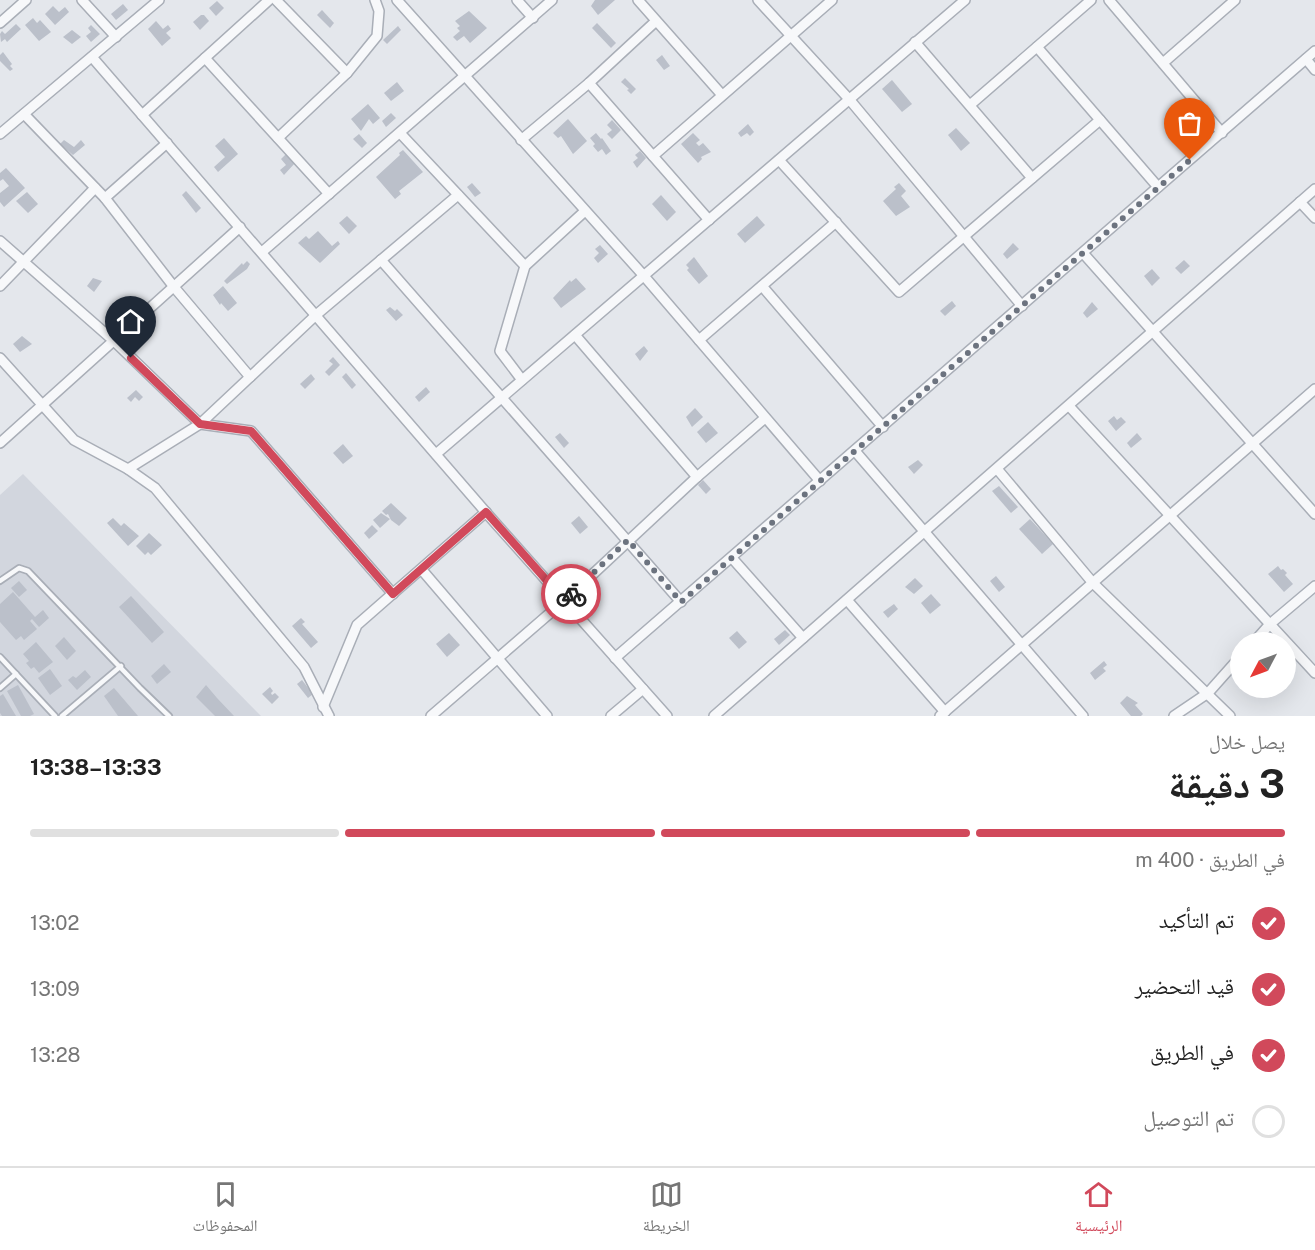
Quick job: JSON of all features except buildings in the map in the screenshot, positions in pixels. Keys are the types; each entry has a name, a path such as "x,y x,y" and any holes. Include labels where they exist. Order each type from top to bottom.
{"street":[{"path":"0,23 26,0"},
{"path":"82,0 116,37"},
{"path":"0,134 159,0"},
{"path":"142,115 269,0"},
{"path":"276,0 346,73"},
{"path":"278,138 346,73 377,36 379,11 375,0"},
{"path":"397,0 644,276 820,481"},
{"path":"517,0 532,18"},
{"path":"262,252 465,78 552,0"},
{"path":"638,0 722,95"},
{"path":"758,0 849,99 1022,306"},
{"path":"653,156 832,0"},
{"path":"436,454 964,0"},
{"path":"970,105 1091,0"},
{"path":"1108,0 1222,133"},
{"path":"1163,63 1229,2"},
{"path":"521,140 589,83 656,21"},
{"path":"915,42 1032,178"},
{"path":"1036,47 1158,188"},
{"path":"615,658 1315,51"},
{"path":"92,57 486,512 667,716"},
{"path":"205,58 329,194"},
{"path":"1306,59 1315,70"},
{"path":"589,83 709,220"},
{"path":"24,114 105,198 174,287 250,377"},
{"path":"779,159 899,292 1100,120"},
{"path":"400,133 525,266"},
{"path":"105,198 167,143"},
{"path":"0,286 95,188"},
{"path":"714,716 998,470 1315,189"},
{"path":"128,469 200,424 316,315 458,195"},
{"path":"1300,202 1315,218"},
{"path":"522,380 500,351 525,266 585,211"},
{"path":"699,340 836,222"},
{"path":"0,443 240,227"},
{"path":"0,241 114,341 200,424 251,431 393,594"},
{"path":"1083,253 1315,514"},
{"path":"381,260 681,602"},
{"path":"762,286 883,427"},
{"path":"575,335 697,477"},
{"path":"0,358 74,440 128,469 155,488 304,667 329,716"},
{"path":"847,600 943,714 1315,389"},
{"path":"1069,406 1315,673"},
{"path":"431,716 564,600 697,477 765,418"},
{"path":"855,451 1083,716"},
{"path":"998,470 1093,583 1230,716"},
{"path":"323,707 357,625 486,512"},
{"path":"732,558 803,638"},
{"path":"422,570 547,716"},
{"path":"1263,632 1315,586"},
{"path":"1174,716 1208,693 1230,668"},
{"path":"611,716 643,689"}],"lane":[{"path":"0,582 19,568 28,570 169,716"},
{"path":"0,657 55,716"},
{"path":"62,716 121,666"},
{"path":"0,688 16,674"}],"shaded area":[{"path":"23,474 261,716 0,716 0,495"}],"way so far":[{"path":"571,594 628,540 681,602 1190,160"}],"route":[{"path":"131,358 200,424 251,431 393,594 486,512 564,600 571,594"}]}
